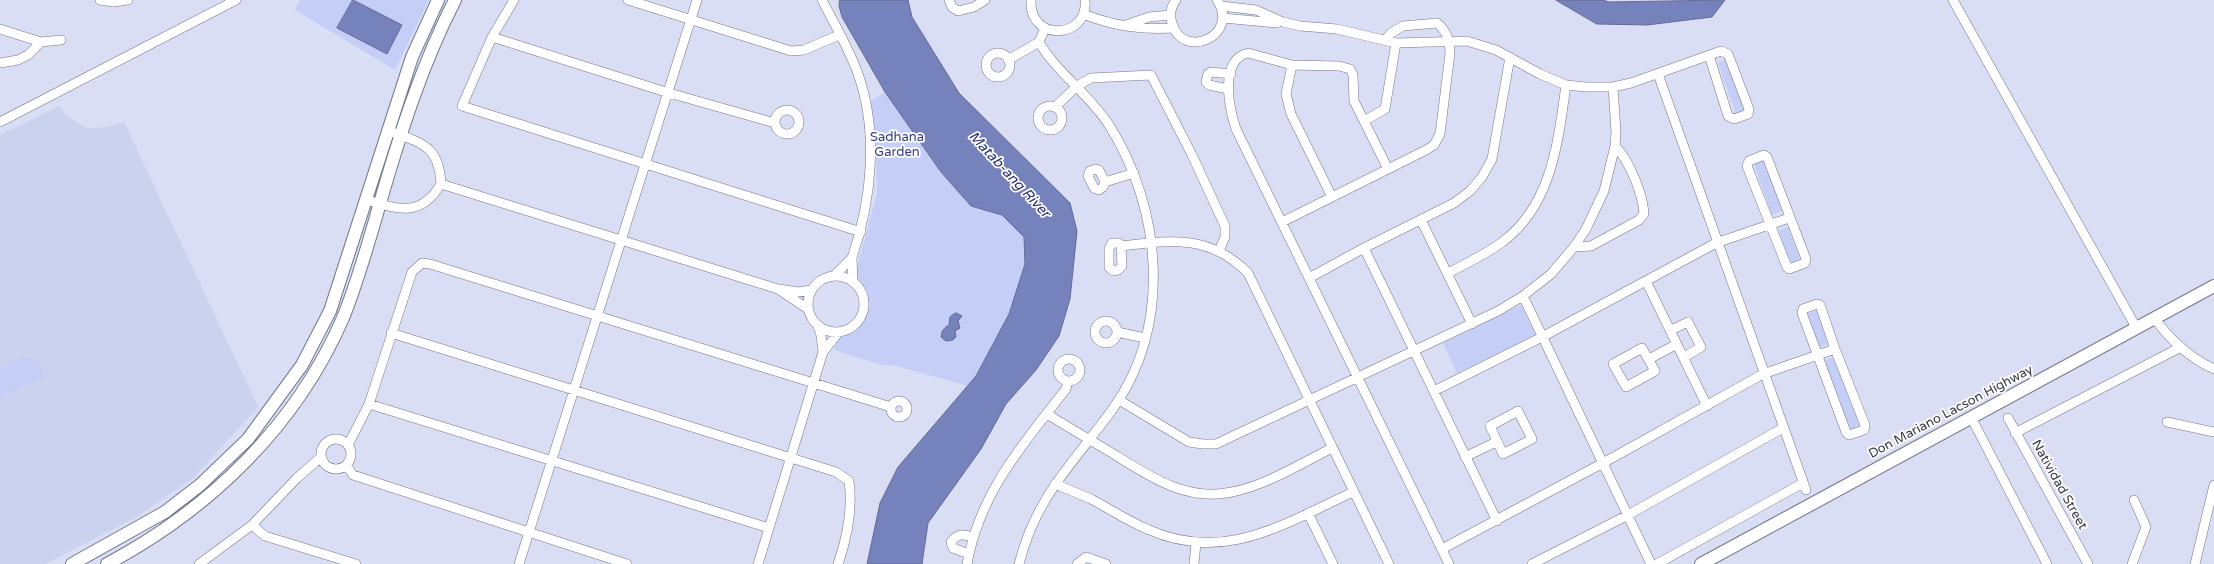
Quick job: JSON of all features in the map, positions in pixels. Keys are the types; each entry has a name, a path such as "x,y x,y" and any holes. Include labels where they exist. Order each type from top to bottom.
{"street":[{"path":"100,0 113,2 128,0"},
{"path":"0,122 236,0"},
{"path":"72,564 165,512 200,485 222,465 258,426 302,365 330,311 412,57 438,0"},
{"path":"107,564 173,524 209,497 233,475 258,450 285,416 326,351 343,317 425,64 455,0"},
{"path":"514,0 492,37 462,106 861,232"},
{"path":"628,0 790,51 804,50 839,35"},
{"path":"519,564 669,93 697,0"},
{"path":"822,0 857,70 864,95 870,136 867,204 861,232 852,258 853,282"},
{"path":"949,0 952,7 958,11 974,7 985,0"},
{"path":"1021,0 1031,0 1034,16 1045,28 1053,31 1067,29 1078,22 1083,14 1085,0"},
{"path":"1952,0 2137,329"},
{"path":"1174,1 1171,15 1174,28 1185,40 1202,42 1216,34 1223,18 1219,3 1256,10 1283,22"},
{"path":"1083,14 1106,22 1126,25 1137,29 1174,28"},
{"path":"1126,25 1149,17 1171,15"},
{"path":"1223,18 1283,22 1300,26 1337,29 1396,44 1449,40 1484,45 1510,57 1540,74 1566,85 1613,87 1658,74 1709,55 1721,51 1728,54 1749,110 1748,114 1734,119 1728,116 1709,55"},
{"path":"1282,222 1434,145 1440,134 1450,53 1449,40 1437,22 1403,26 1391,33 1385,40"},
{"path":"1008,60 1039,42 1045,28"},
{"path":"0,29 41,42 61,40"},
{"path":"492,37 669,93 775,123"},
{"path":"0,63 18,60 28,55 41,42"},
{"path":"1019,564 1032,524 1055,484 1119,400 1133,376 1145,338 1154,288 1152,242 1144,203 1134,173 1109,125 1077,86 1050,60 1039,42"},
{"path":"1364,121 1385,108 1396,44"},
{"path":"1388,169 1352,94 1353,75 1350,69 1340,66 1292,65 1248,53 1241,55 1234,62 1227,99 1236,129 1356,378 1449,564"},
{"path":"1309,278 1364,248 1454,203 1470,191 1482,177 1492,159 1510,57"},
{"path":"1292,65 1286,94 1291,114 1332,197"},
{"path":"1228,89 1209,85 1206,82 1208,74 1211,72 1231,74"},
{"path":"1657,564 1804,486 1716,243 1658,74"},
{"path":"1054,107 1084,81 1100,76 1151,75 1225,226 1225,236 1219,251"},
{"path":"1448,273 1473,261 1502,242 1533,209 1551,172 1566,85"},
{"path":"1119,400 1188,442 1216,444 1230,439 1472,324 1523,296 1551,274 1574,247 1594,215 1604,191 1615,146 1616,132 1613,87"},
{"path":"367,200 399,209 415,208 428,201 441,184 439,166 434,154 424,144 388,131"},
{"path":"1574,247 1591,246 1639,220 1644,214 1643,205 1627,161 1615,146"},
{"path":"1764,155 1767,157 1789,218 1806,259 1805,263 1789,269 1787,268 1771,224 1746,166 1749,161 1764,155"},
{"path":"1105,182 1134,173"},
{"path":"441,184 778,289 799,292 811,290"},
{"path":"1434,391 1542,337 1716,243 1789,218"},
{"path":"1421,220 1472,324"},
{"path":"1121,246 1152,242 1186,241 1219,251 1236,261 1248,273 1389,564"},
{"path":"1364,248 1497,521"},
{"path":"835,276 852,258"},
{"path":"348,445 369,404 412,272 422,263 430,264 891,407"},
{"path":"758,564 823,352 840,332 854,325 863,311 863,295 853,282 845,277 835,276 822,280 811,290 808,297 808,309 812,320 818,326 829,332 840,332"},
{"path":"1646,281 1708,406"},
{"name":"Don Mariano Lacson Highway","path":"1701,564 2214,286"},
{"path":"778,289 808,309"},
{"path":"1523,296 1651,564"},
{"path":"1817,304 1820,305 1834,349 1865,425 1864,430 1850,435 1847,434 1818,355 1801,311 1817,304"},
{"path":"1671,330 1690,318 1705,349 1684,357"},
{"path":"2155,319 2194,359 2214,369"},
{"path":"818,326 821,335 823,352"},
{"path":"1117,332 1145,338"},
{"path":"391,333 791,456 836,472 849,481 848,528 838,564"},
{"path":"1649,359 1678,344"},
{"path":"313,345 326,351"},
{"path":"2015,433 2181,347"},
{"path":"1642,348 1649,359 1655,370 1654,372 1625,386 1614,363 1642,348"},
{"path":"1442,549 1497,521 1708,406 1763,374 1834,349"},
{"path":"967,564 973,537 984,508 999,479 1028,434 1047,414 1066,389 1068,381"},
{"path":"369,404 769,528"},
{"path":"1518,411 1532,441 1503,454 1496,442 1490,426 1518,411"},
{"path":"1047,414 1155,480 1190,493 1214,495 1254,486 1332,448"},
{"path":"1971,417 2047,564"},
{"name":"Natividad Street","path":"2008,418 2088,564"},
{"path":"2167,422 2214,432"},
{"path":"1532,564 1628,515 1783,428"},
{"path":"199,564 252,525 302,473 321,457 323,448 329,442 339,440 348,445 352,452 351,458 346,466 341,469 334,469 325,464 321,457"},
{"path":"1465,457 1496,442"},
{"path":"346,466 353,475 529,534 627,564"},
{"path":"1055,484 1090,499 1147,530 1168,538 1196,543 1218,543 1255,537 1353,492"},
{"path":"2195,564 2214,485"},
{"path":"2132,564 2146,527 2134,500"},
{"path":"1308,513 1333,564"},
{"path":"252,525 265,536 356,564"},
{"path":"969,554 953,548 951,542 956,536 962,534 973,537"},
{"path":"112,543 120,557"},
{"path":"1194,564 1196,543"},
{"path":"1077,564 1086,557 1106,564"}],"shaded area":[{"path":"59,106 68,117 87,128 108,127 124,122 258,407 193,478 137,517 45,564 0,564 0,135"}],"green space":[{"path":"300,0 429,0 395,70 295,10"},
{"path":"1726,59 1747,110 1736,114 1718,63"},
{"name":"Sadhana Garden","path":"885,92 941,172 971,206 1002,215 1024,237 1026,261 1017,294 995,345 968,386 893,365 882,365 834,350 839,337 859,326 866,319 869,311 870,303 868,294 855,275 877,193 876,136 870,102"},
{"path":"1764,160 1782,211 1772,215 1754,164"},
{"path":"1788,227 1800,260 1790,264 1777,231"},
{"path":"1521,305 1535,335 1457,373 1443,343"},
{"path":"1817,310 1830,343 1819,347 1807,314"},
{"path":"24,357 30,357 41,366 43,378 7,393 0,398 0,368"},
{"path":"1834,357 1860,427 1850,431 1824,361"}],"water":[{"path":"353,0 402,25 387,54 337,28"},
{"name":"Matab-ang River","path":"840,0 908,0 912,17 959,93 1070,203 1077,231 1070,299 1059,336 1036,370 1006,404 981,449 928,523 922,564 867,564 880,503 898,467 976,376 1009,314 1025,264 1024,237 1002,215 971,206 941,172 885,92 842,17 839,6"},
{"path":"1556,0 1604,0 1608,2 1725,0 1712,17 1647,25 1597,24"},
{"path":"956,313 962,316 958,321 960,328 955,331 956,337 953,340 946,341 941,337 942,333 949,325 950,317"}]}
